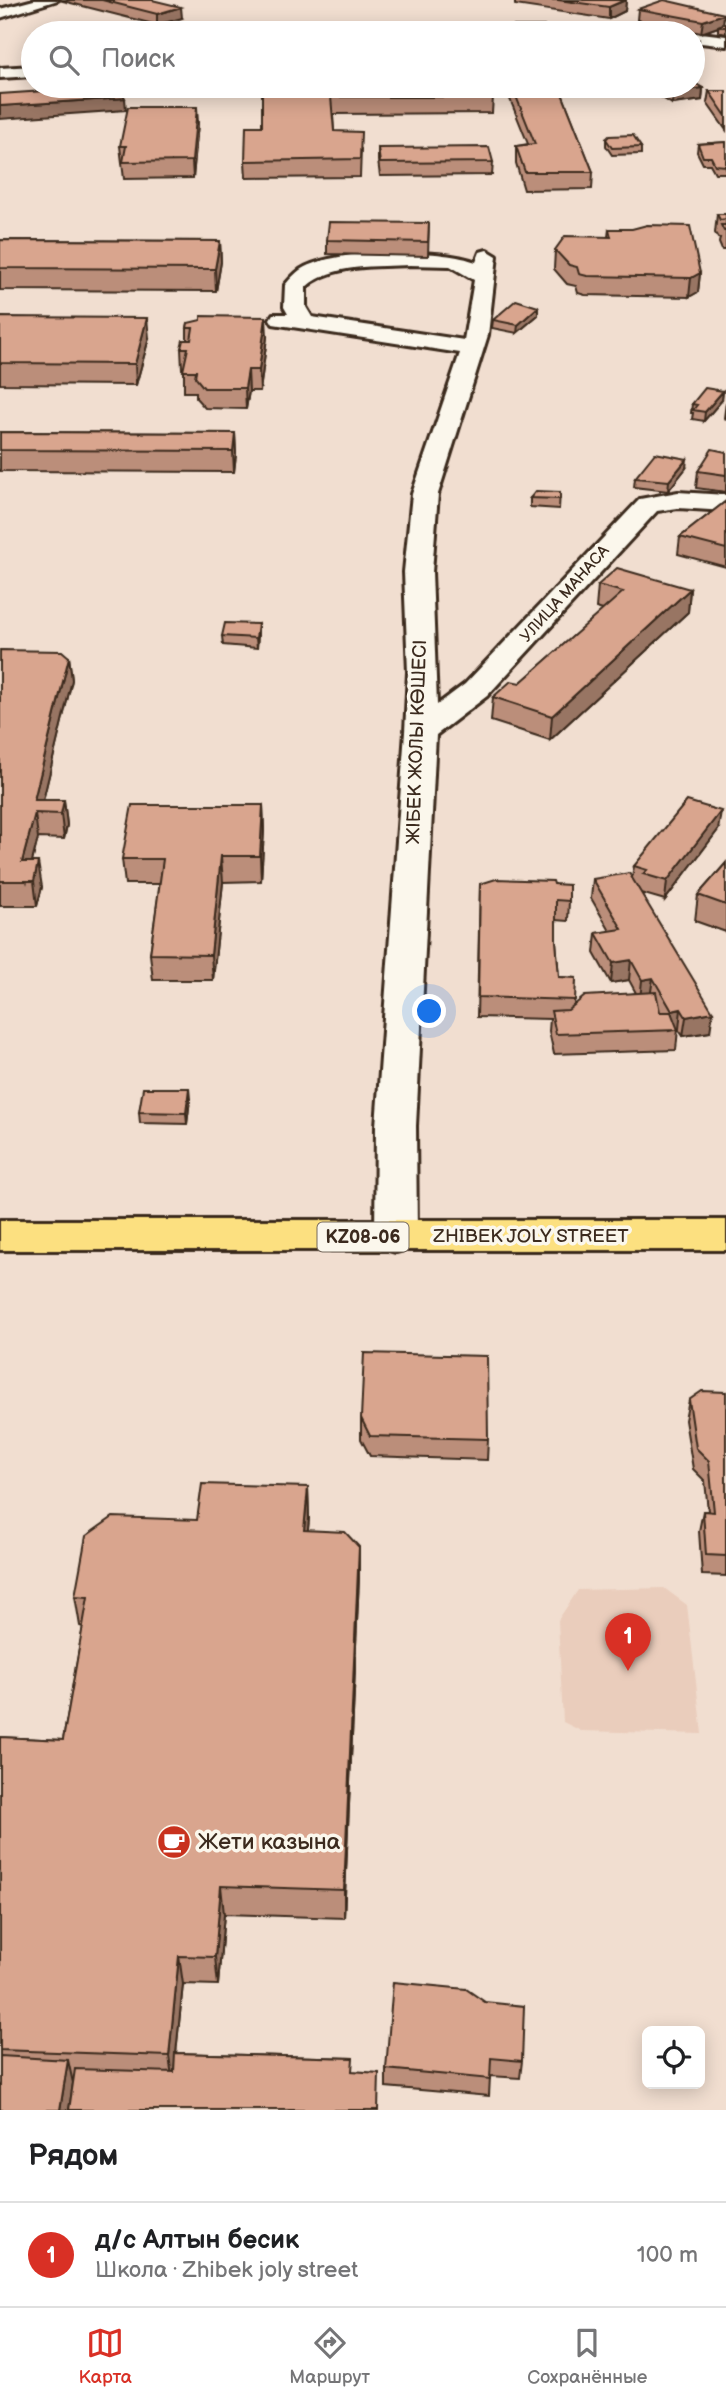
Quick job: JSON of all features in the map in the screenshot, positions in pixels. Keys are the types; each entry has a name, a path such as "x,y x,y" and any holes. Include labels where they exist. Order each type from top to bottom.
{"highway":[{"name":"ZHIBEK JOLY STREET","path":"0,1235 726,1236"}],"street":[{"path":"0,14 51,0"},
{"path":"705,38 726,41"},
{"path":"0,73 21,72"},
{"name":"ЖІБЕК ЖОЛЫ КӨШЕСІ","path":"306,324 295,307 296,285 312,271 352,262 453,260 473,268 486,267 473,348 425,494 418,572 422,672 421,732 396,1126 396,1237"},
{"path":"274,318 473,348"},
{"name":"УЛИЦА МАНАСА","path":"421,732 476,690 649,505 678,500 726,503"}],"shaded area":[{"path":"664,1588 687,1605 702,1734 581,1731 563,1722 558,1620 578,1590"}],"building":[{"path":"102,0 152,0 181,7 157,14"},
{"path":"558,0 625,0 609,7"},
{"path":"664,0 724,14 703,21 638,9"},
{"path":"709,91 726,91 726,116"},
{"path":"21,93 21,98 125,98 0,106 0,94"},
{"path":"262,98 331,98 334,131 361,132 360,159 245,161 246,126 262,126"},
{"path":"517,98 564,98 593,172 525,172 516,146 535,144"},
{"path":"128,107 197,107 192,161 123,162 126,146 120,146"},
{"path":"633,135 641,147 612,148 606,139 609,136"},
{"path":"726,142 726,166 715,165 711,157 703,157 698,144"},
{"path":"489,147 493,162 380,163 378,148"},
{"path":"717,214 726,214 726,219 720,220"},
{"path":"329,222 429,223 428,242 327,240"},
{"path":"647,225 690,226 700,273 691,278 587,276 579,274 577,267 569,265 555,250 565,236 611,237 609,229 632,229"},
{"path":"0,240 220,241 215,269 0,268"},
{"path":"516,300 538,307 518,325 493,320"},
{"path":"201,316 266,317 259,370 248,370 245,388 204,388 195,377 196,371 183,371 188,348 181,348 183,340 191,340 193,328 187,328 188,323 201,320"},
{"path":"0,317 147,318 135,364 0,363"},
{"path":"705,388 723,391 705,412 693,410 697,405 692,404"},
{"path":"0,432 235,433 233,451 0,450"},
{"path":"712,449 726,452 726,475 698,471"},
{"path":"655,453 687,459 669,481 635,478"},
{"path":"536,491 560,492 560,499 530,498"},
{"path":"726,501 726,549 680,537"},
{"path":"617,568 690,589 552,716 493,697 511,681 520,683 623,592 598,585"},
{"path":"225,623 258,624 256,638 222,636"},
{"path":"0,650 62,651 69,657 34,800 64,800 61,814 35,813 22,862 38,862 34,881 0,881"},
{"path":"687,801 721,811 667,881 643,874 647,870 634,866"},
{"path":"132,805 263,805 260,856 221,856 211,955 150,954 163,859 122,859"},
{"path":"726,863 726,905 698,895"},
{"path":"629,873 713,1012 686,1017 681,1009 672,1011 653,978 642,980 631,960 613,963 596,933 622,929 593,879"},
{"path":"496,879 553,881 554,884 569,885 569,901 556,900 556,941 559,977 576,978 575,1000 478,997 480,884"},
{"path":"656,992 660,1012 671,1012 678,1030 556,1034 551,1011 568,1010 585,996"},
{"path":"143,1088 189,1088 186,1113 139,1112"},
{"path":"364,1353 487,1356 488,1439 370,1436 361,1418"},
{"path":"702,1391 726,1392 726,1556 706,1555 703,1511 714,1512 709,1461 696,1448 689,1400"},
{"name":"Жети казына","path":"202,1484 308,1487 304,1530 345,1532 359,1547 344,1890 221,1886 215,1957 179,1956 169,2056 0,2050 0,1737 63,1740 88,1597 75,1596 86,1536 113,1517 197,1520"},
{"path":"393,1982 466,1989 485,2002 524,2006 522,2061 491,2058 490,2079 386,2069"},
{"path":"175,2053 353,2058 352,2071 379,2073 378,2110 69,2110 75,2069 174,2072"},
{"path":"0,2056 68,2060 60,2110 0,2110"}],"place":[{"name":"д/с Алтын бесик","path":"628,1671"},
{"name":"Жети казына","path":"174,1842"}]}
